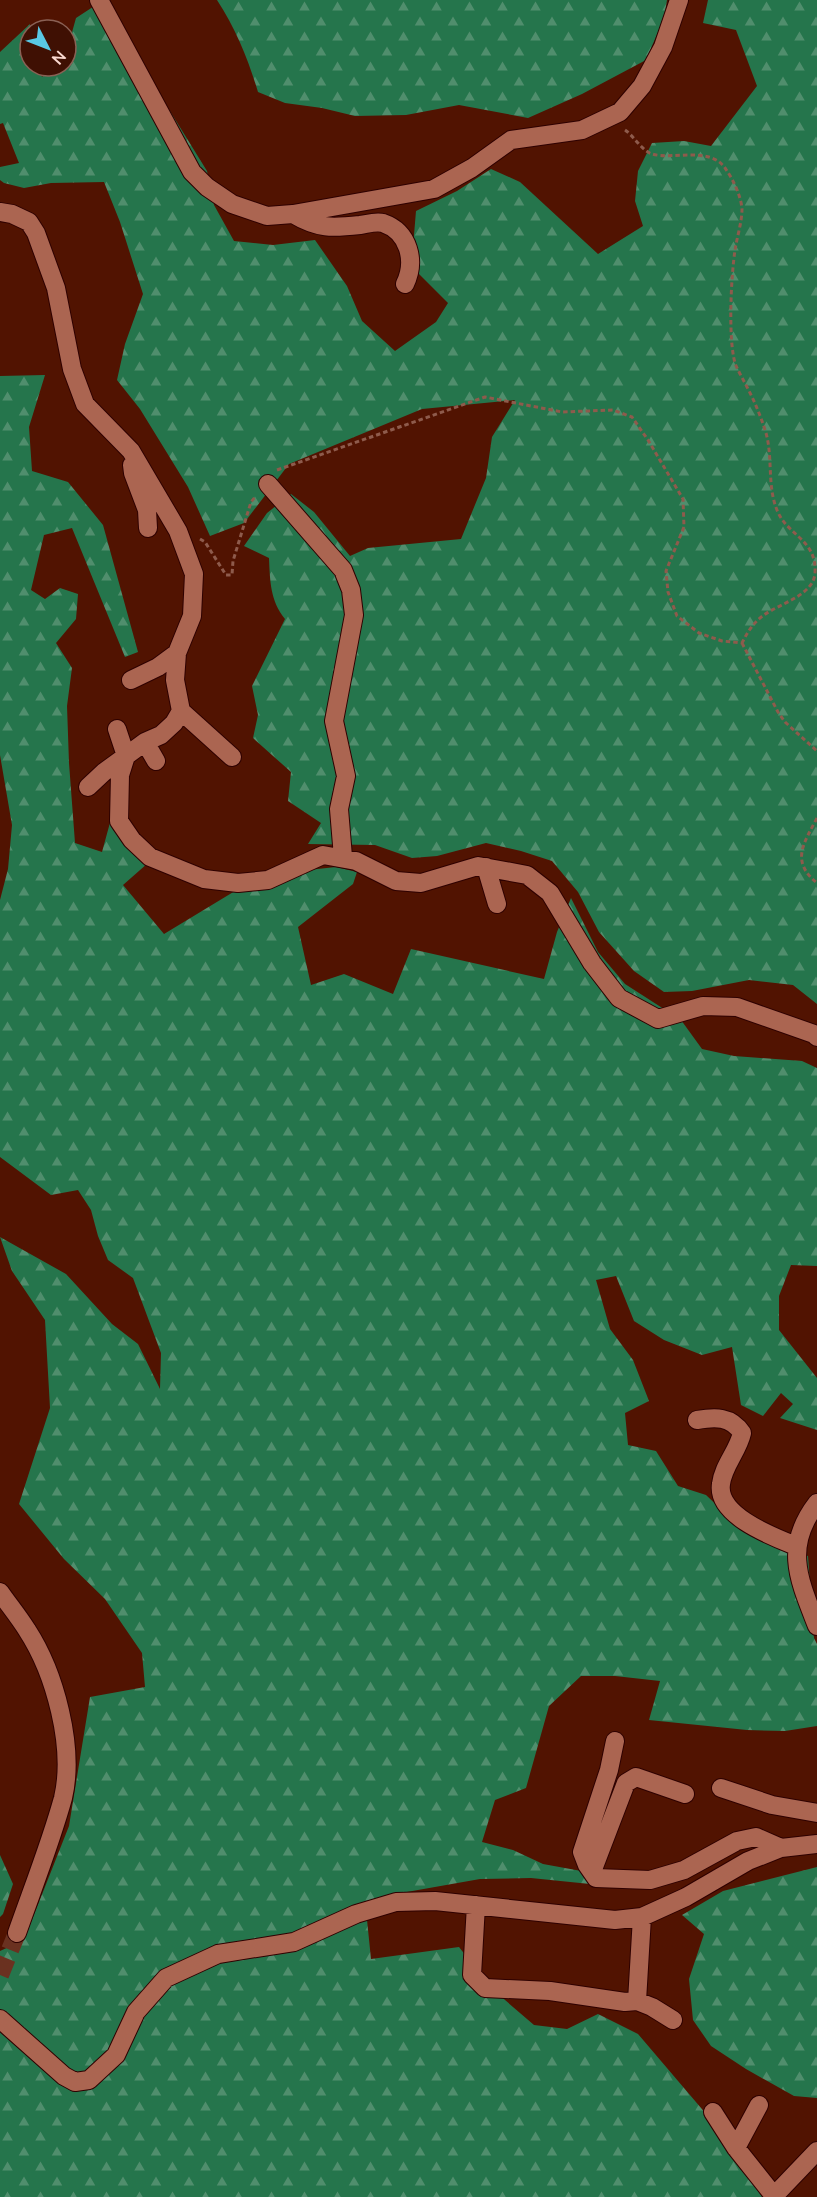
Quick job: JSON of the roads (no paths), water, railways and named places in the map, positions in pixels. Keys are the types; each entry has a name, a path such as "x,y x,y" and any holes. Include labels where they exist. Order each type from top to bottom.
{"street":[{"path":"99,0 192,172 207,188 232,204 267,216 293,214 434,189 472,168 511,140 582,130 620,112 642,86 663,47 679,0"},
{"path":"0,212 12,214 29,222 36,233 56,288 72,369 86,404 131,451 178,531 194,574 192,616 177,653 175,680 181,711 232,757"},
{"path":"293,214 311,224 336,227 381,222 397,231 409,248 411,259 410,273 405,284"},
{"path":"131,451 133,473 147,510 148,528"},
{"path":"268,484 344,570 351,590 354,615 334,721 346,776 339,809 343,857"},
{"path":"131,680 158,667 177,653"},
{"path":"88,787 104,772 145,742 161,735 174,723 181,711"},
{"path":"117,729 126,756 120,774 119,821 132,840 150,857 170,867 204,879 238,883 268,880 323,855 356,861 396,881 421,883 478,866 527,875 550,893 592,963 619,998 658,1018 703,1006 737,1007 817,1036"},
{"path":"145,742 156,761"},
{"path":"486,867 497,904"},
{"path":"697,1420 716,1417 729,1420 737,1425 742,1433 720,1484 721,1495 725,1503 759,1531 796,1546"},
{"path":"817,1503 807,1516 796,1546 796,1566 801,1586 817,1626"},
{"path":"0,1592 28,1632 52,1683 63,1724 66,1765 63,1796 17,1933"},
{"path":"615,1741 609,1770 582,1852 596,1878 650,1880 684,1870 737,1841 756,1837 781,1848"},
{"path":"592,1872 626,1783 636,1777 686,1794"},
{"path":"721,1788 772,1805 817,1814"},
{"path":"0,2019 64,2076 75,2082 89,2080 116,2055 136,2012 166,1978 219,1954 294,1942 356,1914 396,1902 435,1901 615,1920 642,1917 686,1897 748,1862 781,1848 817,1844"},
{"path":"476,1905 472,1975 485,1988 550,1990 625,2002 637,2001 673,2020"},
{"path":"637,2001 642,1917"},
{"path":"736,2148 759,2105"},
{"path":"714,2112 736,2148 774,2197 817,2151"}],"tunnel":[{"path":"0,1975 17,1933"}]}
